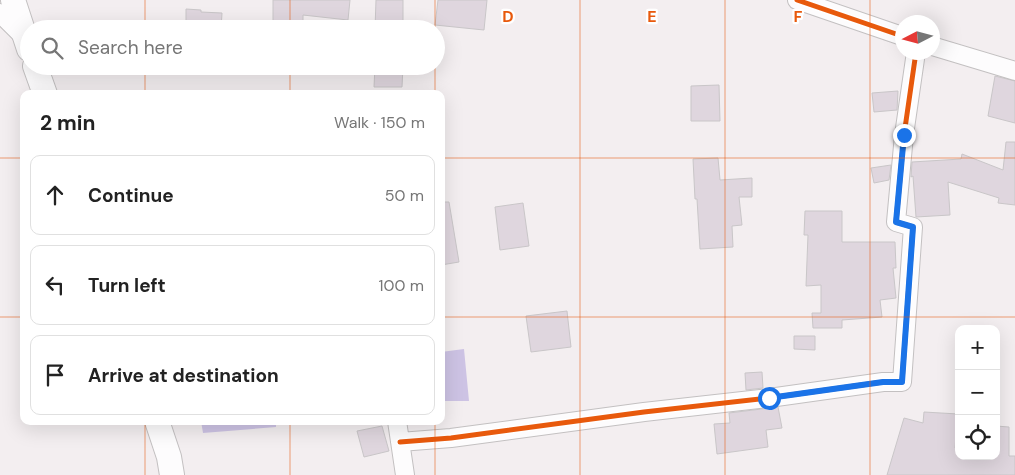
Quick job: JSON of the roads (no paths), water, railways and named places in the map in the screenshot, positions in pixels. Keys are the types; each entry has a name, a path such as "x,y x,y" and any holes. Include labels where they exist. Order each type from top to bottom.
{"street":[{"path":"13,0 20,22"},
{"path":"797,0 895,34"},
{"path":"0,13 20,36"},
{"path":"940,48 1015,71"},
{"path":"400,442 451,438 883,382 902,382 913,227 896,222 904,135 915,60"},
{"path":"38,75 44,90"},
{"path":"158,425 172,475"},
{"path":"398,425 405,475"}]}
